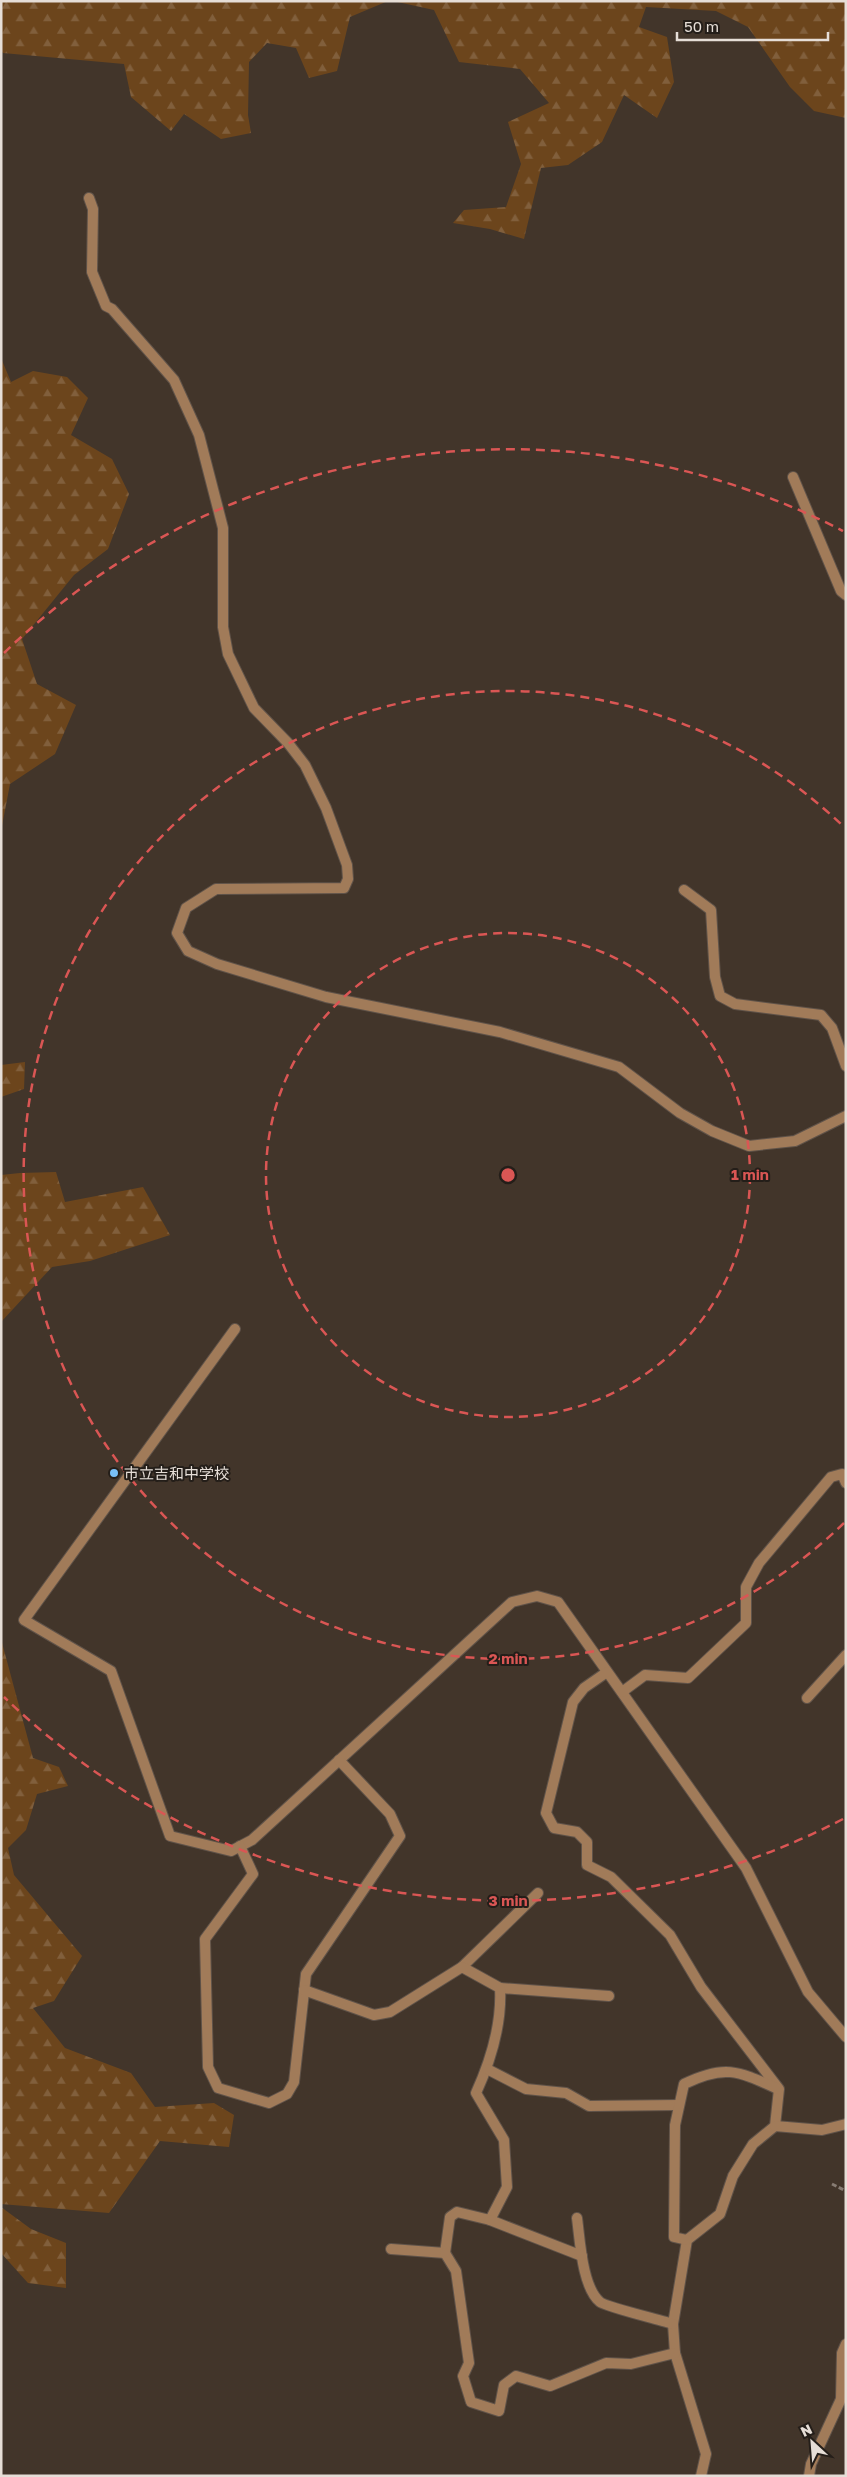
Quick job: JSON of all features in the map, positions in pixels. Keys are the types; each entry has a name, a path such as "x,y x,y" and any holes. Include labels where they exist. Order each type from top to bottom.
{"street":[{"path":"90,198 93,209 92,272 106,306 112,309 174,380 199,435 223,528 223,627 228,654 254,708 288,743 305,765 326,808 347,865 348,879 344,888 216,889 186,908 177,933 188,951 217,964 326,997 500,1032 619,1067 680,1113 712,1131 749,1146 795,1141 846,1116"},
{"path":"793,476 841,591 846,595"},
{"path":"684,890 711,910 716,977 720,996 735,1004 821,1015 832,1028 843,1049 846,1066"},
{"path":"235,1329 24,1620 111,1671 170,1836 231,1850 252,1840 512,1602 537,1596 558,1602 746,1868 808,1992 846,2037"},
{"path":"622,1692 646,1675 688,1678 746,1623 746,1587 759,1563 832,1477 842,1474 846,1483"},
{"path":"807,1698 846,1655"},
{"path":"607,1672 584,1688 573,1702 546,1812 554,1828 577,1832 587,1842 587,1864 611,1877 670,1935 701,1987 779,2089 775,2126"},
{"path":"240,1846 253,1874 205,1939 208,2067 218,2088 269,2103 287,2094 294,2082 306,1974 400,1836 390,1814 339,1760"},
{"path":"304,1990 374,2015 390,2012 462,1967 538,1893"},
{"path":"462,1967 500,1988 610,1996"},
{"path":"490,2220 507,2187 504,2140 476,2093 487,2069 501,2010 500,1988"},
{"path":"487,2069 526,2089 566,2093 589,2106 679,2105"},
{"path":"687,2240 674,2237 675,2125 684,2084 708,2073 741,2073 779,2089"},
{"path":"701,2476 706,2454 675,2353 673,2324 687,2240 720,2214 738,2168 753,2144 775,2126 822,2130 846,2124"},
{"path":"582,2256 490,2220 457,2212 450,2217 445,2252 456,2271 469,2363 463,2376 471,2402 499,2411 504,2384 516,2376 550,2386 606,2363 631,2364 675,2353"},
{"path":"577,2218 582,2256 591,2290 601,2302 673,2324"},
{"path":"390,2249 445,2252"},
{"path":"809,2476 811,2464 843,2399 842,2353 846,2344"}],"path":[{"path":"832,2184 846,2191"}],"green space":[{"path":"1,1 388,1 350,17 337,71 309,78 296,48 267,43 249,62 248,115 251,133 221,139 184,114 171,131 131,97 124,64 3,53 1,50"},
{"path":"393,1 846,1 846,118 814,111 790,87 748,27 716,11 646,7 639,27 667,37 674,82 657,118 624,95 602,142 568,165 541,168 524,239 490,229 453,223 464,210 506,207 521,164 508,122 549,103 520,69 459,62 434,10"},
{"path":"1,358 11,382 33,371 67,377 88,398 71,435 112,459 129,494 108,549 74,575 22,639 37,684 76,705 55,754 10,784 1,831"},
{"path":"25,1062 24,1089 1,1097 1,1065"},
{"path":"56,1172 65,1202 143,1187 170,1235 90,1261 52,1267 1,1322 1,1175"},
{"path":"1,1639 33,1758 59,1767 68,1786 37,1794 26,1830 8,1848 14,1875 82,1956 54,2001 33,2008 65,2048 131,2073 155,2107 214,2103 234,2115 229,2147 160,2141 109,2213 1,2204"},
{"path":"1,2207 31,2229 66,2243 66,2288 28,2283 1,2253"}],"place":[{"name":"市立吉和中学校","path":"114,1473"}]}
